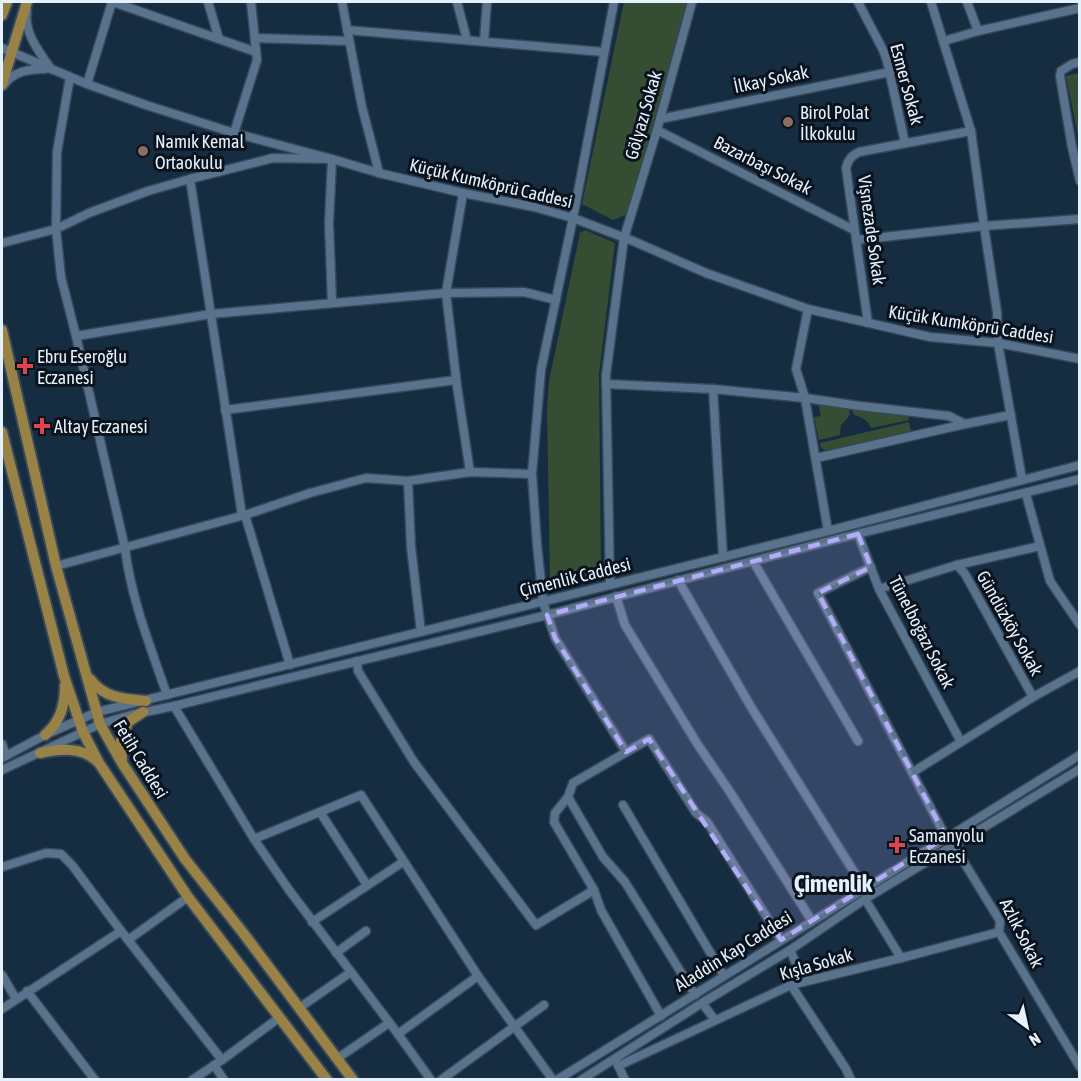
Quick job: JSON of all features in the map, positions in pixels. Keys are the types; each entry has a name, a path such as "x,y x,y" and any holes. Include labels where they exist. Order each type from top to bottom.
{"main road":[{"path":"2,15 6,2"},
{"path":"2,84 6,50 28,2"},
{"name":"Fetih Caddesi","path":"2,330 56,566 100,724 184,860 244,934 353,1080"},
{"name":"Fetih Caddesi","path":"2,436 64,676 83,732 99,763 188,897 327,1080"},
{"path":"84,667 88,676 104,693 117,698 146,701"},
{"path":"45,735 52,729 61,714 65,698 64,676"},
{"path":"122,763 121,740 128,722 142,712"},
{"path":"40,753 77,750 93,757 99,763"}],"street":[{"path":"2,7 6,2"},
{"path":"28,2 25,18 30,35 51,70"},
{"path":"87,84 113,2 256,52"},
{"path":"208,2 219,39"},
{"path":"234,133 257,60 250,2"},
{"path":"342,2 362,107 379,174"},
{"path":"457,2 467,40"},
{"path":"484,41 487,2"},
{"path":"614,2 573,218 541,370 532,474 543,602 547,615 555,638 626,752"},
{"name":"Gölyazı Sokak","path":"610,585 606,375 624,238 657,130 692,2"},
{"name":"Esmer Sokak","path":"858,2 883,50 905,143"},
{"path":"931,2 971,131 997,312 999,343 1022,479"},
{"path":"967,2 978,32"},
{"path":"1059,2 1062,12"},
{"path":"944,41 1080,8"},
{"path":"347,30 604,52"},
{"path":"255,38 349,41"},
{"name":"Küçük Kumköprü Caddesi","path":"6,50 87,84 234,133 379,174 534,207 573,218 706,273 808,309 930,337 999,343 1080,359"},
{"path":"1080,62 1061,71 1060,76 1080,180"},
{"path":"2,89 6,82 18,73 31,69 51,70"},
{"name":"İlkay Sokak","path":"660,119 890,72"},
{"path":"70,77 57,152 56,230 61,277 125,548 126,562 143,627 167,695"},
{"name":"Bazarbaşı Sokak","path":"657,130 854,230"},
{"name":"Vişnezade Sokak","path":"868,323 846,168 848,161 859,152 971,131"},
{"path":"2,243 56,230 99,209 190,179 273,158 332,159 330,224 332,303"},
{"path":"190,179 225,410 244,515 290,665"},
{"path":"463,193 446,293 470,472"},
{"path":"856,240 984,226 1080,219"},
{"path":"76,336 211,314 446,293 524,292 556,300"},
{"path":"808,309 796,369 805,398 828,531"},
{"path":"225,410 456,380"},
{"path":"606,384 713,389 805,398 949,416 965,424"},
{"path":"713,389 723,557"},
{"path":"816,458 1011,415"},
{"name":"Çimenlik Caddesi","path":"4,757 45,735 97,712 828,531 1080,465"},
{"path":"56,566 244,515 309,493 366,478 408,481 470,472 532,474"},
{"name":"Çimenlik Caddesi","path":"2,770 100,724 142,712 547,615 1080,479"},
{"path":"408,481 411,547 421,632"},
{"path":"1026,494 1050,581 1080,625"},
{"name":"Tünelboğazı Sokak","path":"858,534 879,589 961,742"},
{"path":"879,589 957,566 1040,546"},
{"path":"753,561 858,741"},
{"name":"Gündüzköy Sokak","path":"957,566 965,574 1033,697"},
{"path":"871,567 818,593 946,837"},
{"path":"678,580 751,707 864,888"},
{"path":"616,596 626,625 698,745 812,921"},
{"path":"357,661 358,671 414,762 536,925 594,890"},
{"path":"912,772 1033,697 1080,671"},
{"path":"174,706 254,839 312,922 398,1034 430,1080"},
{"path":"661,1016 601,909 594,890 554,822 555,813 568,797 573,783 650,739 696,813 707,822 781,940"},
{"path":"2,744 4,757"},
{"name":"Aladdin Kap Caddesi","path":"555,1080 1080,755"},
{"name":"Aladdin Kap Caddesi","path":"581,1080 616,1062 702,1003 790,950 866,899 1080,769"},
{"path":"254,839 361,795 478,976 555,1080"},
{"path":"568,797 603,857 625,882 695,995"},
{"path":"623,805 724,976"},
{"path":"320,812 367,885"},
{"name":"Azlık Sokak","path":"954,846 1000,921 999,932 1080,1066"},
{"path":"2,867 45,853 61,854 72,865 218,1063 224,1080"},
{"path":"312,922 403,862"},
{"path":"128,940 188,897"},
{"path":"866,899 901,958"},
{"path":"2,1009 121,931"},
{"path":"336,953 366,931"},
{"name":"Kışla Sokak","path":"616,1062 791,985 999,932"},
{"path":"790,950 804,981"},
{"path":"299,1008 351,972"},
{"path":"2,975 16,999"},
{"path":"398,1034 478,976"},
{"path":"791,985 846,1069 850,1080"},
{"path":"27,991 95,1080"},
{"path":"702,1003 715,1020"},
{"path":"441,1080 544,1005"},
{"path":"192,1080 280,1017"},
{"path":"338,1059 389,1023"},
{"path":"616,1062 625,1080"}],"highlighted area":[{"path":"858,534 871,567 818,593 946,837 781,940 649,739 626,752 555,638 547,615"}],"green space":[{"path":"624,2 687,2 628,214 613,220 582,204"},
{"path":"1080,73 1079,141 1066,76"},
{"path":"585,230 615,243 599,374 601,575 550,583 547,408 549,381 580,233"},
{"path":"818,403 848,407 850,415 841,425 840,435 819,440 814,417 821,416"},
{"path":"851,408 908,416 909,420 871,428 864,419 854,415"},
{"path":"909,422 911,431 827,451 821,448 820,443"}],"place":[{"name":"Birol Polat İlkokulu","path":"788,122"},
{"name":"Namık Kemal Ortaokulu","path":"143,151"},
{"name":"Ebru Eseroğlu Eczanesi","path":"25,366"},
{"name":"Altay Eczanesi","path":"42,426"},
{"name":"Samanyolu Eczanesi","path":"897,845"}],"district":[{"name":"Çimenlik","path":"833,883"}]}
